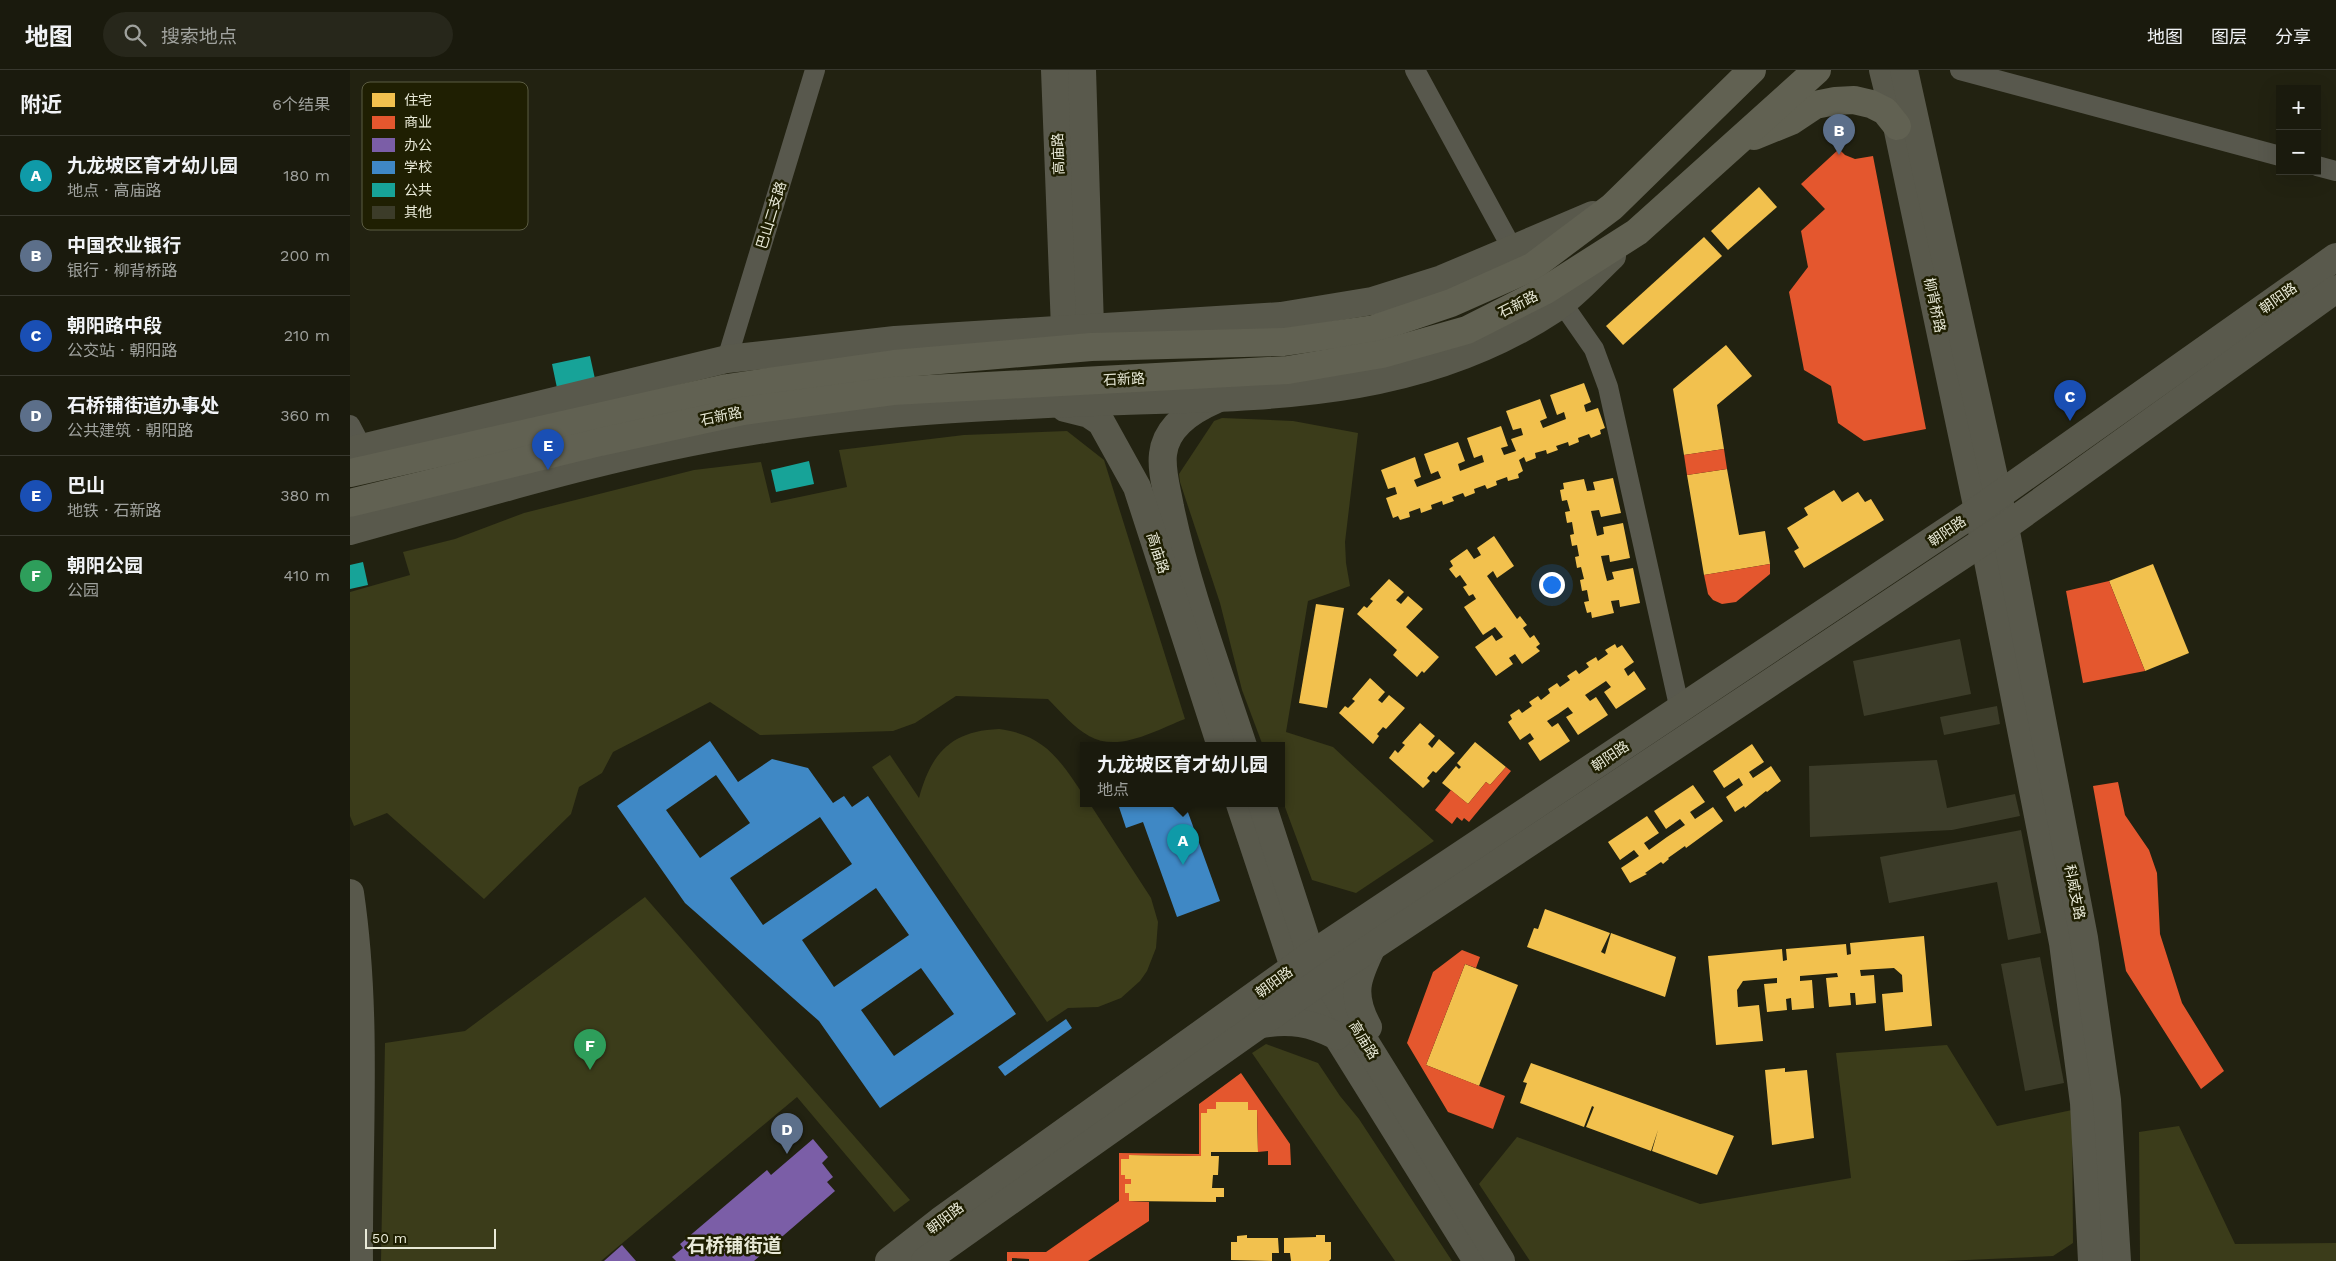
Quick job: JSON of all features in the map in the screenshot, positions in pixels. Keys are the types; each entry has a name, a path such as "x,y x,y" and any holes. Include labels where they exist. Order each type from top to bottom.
{"main road":[{"name":"石新路","path":"350,473 727,388 894,364 1091,347 1284,342 1374,329 1451,303 1532,266 1612,207 1752,70"},
{"name":"石新路","path":"350,504 590,445 743,411 893,391 1288,370 1382,354 1466,330 1546,290 1637,232 1817,70"},
{"path":"1732,146 1791,120 1815,105 1835,101 1854,100 1871,104 1885,112 1897,126"}],"street":[{"name":"巴山二支路","path":"727,359 815,70"},
{"name":"高庙路","path":"1055,70 1077,328"},
{"name":"高庙路","path":"1077,328 1082,70"},
{"path":"1415,70 1513,250"},
{"name":"柳背桥路","path":"1883,70 1995,534"},
{"name":"柳背桥路","path":"1904,70 1987,503"},
{"path":"1960,70 2276,155"},
{"path":"2321,167 2336,171"},
{"path":"354,442 727,359 895,340 1281,316 1372,301 1442,279 1612,207"},
{"path":"350,531 609,460 747,432 899,413 1044,404 1222,397 1329,390 1372,383 1422,370 1474,352 1513,332 1562,303 1637,232"},
{"name":"朝阳路","path":"905,1259 940,1221 1302,961 1987,503 2336,257"},
{"name":"朝阳路","path":"905,1259 1262,1024 1372,947 1995,534 2336,289"},
{"path":"1562,303 1594,349 1608,387 1680,710"},
{"name":"高庙路","path":"1222,397 1194,408 1167,439 1163,453 1163,470 1178,547 1242,742"},
{"name":"高庙路","path":"1044,404 1078,410 1089,414 1101,422 1137,488 1220,742"},
{"path":"1137,488 1140,466 1149,464 1156,470 1178,547"},
{"name":"科威支路","path":"1995,534 2064,953 2084,1103 2092,1261"},
{"name":"科威支路","path":"1995,534 2084,938 2108,1100 2117,1261"},
{"name":"高庙路","path":"1241,807 1302,961 1393,1088 1501,1261"},
{"name":"高庙路","path":"1263,807 1302,961"},
{"path":"350,893 357,939 361,1006 359,1261"},
{"path":"1372,947 1361,968 1356,998 1360,1011 1381,1053 1393,1088"},
{"name":"高庙路","path":"1317,984 1337,1036 1477,1261"},
{"path":"1262,1024 1282,1021 1299,1022 1316,1026 1337,1036"}],"shaded area":[{"path":"1222,418 1293,421 1358,433 1345,542 1350,586 1308,601 1286,732 1333,747 1434,841 1356,893 1312,880 1285,807 1285,742 1262,742 1242,690 1220,603 1179,474 1214,421"},
{"path":"1067,431 1104,460 1185,719 1137,738 1113,742 1101,741 1083,732 1067,719 1048,699 956,696 915,723 893,731 760,735 710,702 613,752 602,773 579,787 571,814 484,899 387,813 354,826 350,816 350,592 410,575 403,552 455,539 524,513 694,470 761,462 771,503 847,487 839,450 964,435"},
{"path":"999,729 1015,732 1040,743 1050,751 1080,790 1080,807 1092,807 1151,898 1158,922 1156,948 1147,971 1140,981 1121,998 1098,1007 1068,1008 1047,1022 872,767 890,755 919,798 930,769 945,748 955,740 968,734"},
{"path":"645,897 910,1200 894,1212 797,1097 601,1261 381,1261 385,1043 465,1031"},
{"path":"1266,1044 1318,1063 1340,1096 1359,1119 1452,1261 1395,1261 1252,1053"},
{"path":"1947,1045 1997,1126 2072,1110 2073,1243 2053,1256 1945,1261 1530,1261 1479,1184 1517,1137 1700,1204 1851,1178 1836,1053"},
{"path":"2179,1126 2235,1244 2336,1243 2336,1261 2140,1261 2139,1132"}],"building: 住宅":[{"path":"1759,187 1777,207 1728,250 1711,231"},
{"path":"1704,237 1722,256 1623,345 1606,326"},
{"path":"1726,345 1752,376 1717,405 1724,449 1684,455 1673,389"},
{"path":"1584,383 1591,402 1584,405 1586,412 1598,408 1605,428 1600,430 1601,434 1591,438 1589,434 1578,438 1579,442 1569,446 1568,442 1556,446 1558,450 1547,454 1546,450 1535,453 1536,458 1526,462 1524,457 1519,460 1523,471 1518,474 1519,478 1508,481 1507,477 1496,481 1497,485 1487,489 1485,485 1474,489 1475,493 1465,497 1463,493 1452,497 1454,501 1443,505 1442,501 1431,505 1432,509 1421,513 1420,508 1409,512 1410,517 1400,520 1398,516 1393,518 1386,498 1397,494 1395,487 1388,489 1381,470 1415,457 1421,477 1414,480 1417,487 1441,478 1438,471 1431,474 1424,454 1458,442 1465,461 1458,464 1460,471 1484,462 1482,455 1474,458 1467,438 1501,426 1508,446 1501,448 1504,455 1516,451 1511,439 1523,435 1521,428 1513,430 1506,411 1540,399 1547,418 1540,421 1543,428 1566,419 1564,412 1557,415 1550,395"},
{"path":"1727,469 1739,535 1765,531 1770,564 1704,575 1687,475"},
{"path":"1613,478 1621,513 1601,517 1599,510 1591,511 1597,536 1604,534 1603,527 1623,523 1630,558 1610,562 1609,555 1601,556 1607,581 1614,579 1612,572 1633,568 1640,603 1620,607 1619,600 1611,601 1614,613 1592,618 1591,612 1587,613 1584,602 1589,601 1587,590 1582,591 1580,580 1584,579 1581,567 1577,568 1575,557 1579,556 1577,545 1572,546 1570,535 1574,534 1572,522 1567,523 1565,512 1570,511 1567,500 1562,501 1560,490 1564,489 1563,483 1584,479 1587,491 1595,490 1593,482"},
{"path":"1834,490 1842,502 1858,492 1865,502 1871,499 1884,520 1804,568 1794,551 1799,548 1787,528 1808,515 1804,508"},
{"path":"1494,536 1514,566 1497,578 1493,571 1487,576 1517,619 1520,616 1527,625 1523,628 1530,638 1534,635 1540,644 1536,647 1540,651 1522,664 1515,654 1509,658 1513,664 1496,676 1475,647 1492,635 1496,641 1503,637 1495,627 1483,635 1464,607 1476,599 1473,594 1469,596 1463,587 1467,585 1460,575 1456,578 1449,569 1453,566 1450,561 1467,549 1474,559 1481,555 1477,548"},
{"path":"2153,564 2189,653 2145,671 2109,581"},
{"path":"1389,579 1404,592 1396,600 1401,604 1408,596 1423,609 1406,627 1439,657 1424,673 1422,671 1417,677 1393,655 1397,650 1357,614 1364,606 1367,608 1373,601 1370,599"},
{"path":"1316,604 1344,608 1327,708 1299,703"},
{"path":"1615,644 1617,648 1622,645 1634,662 1624,669 1628,676 1634,671 1646,689 1616,709 1604,692 1611,687 1606,681 1585,695 1590,701 1596,697 1608,715 1578,735 1566,717 1573,713 1568,707 1547,721 1552,727 1558,723 1570,741 1540,761 1528,743 1534,739 1530,733 1520,740 1508,722 1512,719 1510,715 1519,709 1522,713 1532,706 1529,702 1538,696 1541,700 1550,693 1548,689 1557,683 1560,687 1570,680 1567,676 1576,670 1579,674 1589,667 1586,663 1596,657 1598,661 1608,654 1605,650"},
{"path":"1370,678 1385,692 1378,700 1382,703 1389,695 1405,708 1386,729 1383,727 1377,734 1379,736 1373,744 1339,713 1345,706 1348,708 1355,701 1352,699"},
{"path":"1420,723 1435,736 1428,744 1432,748 1439,739 1455,753 1436,773 1433,771 1427,778 1430,781 1423,788 1389,758 1395,750 1398,753 1405,745 1402,743"},
{"path":"1475,742 1506,767 1490,785 1486,782 1468,804 1442,783 1456,766 1459,769 1461,767 1457,763"},
{"path":"1752,744 1764,762 1749,772 1753,778 1771,766 1781,781 1745,808 1744,806 1735,812 1726,797 1743,785 1739,778 1724,788 1713,771"},
{"path":"1693,785 1705,802 1690,812 1695,819 1713,807 1723,821 1686,848 1685,846 1668,858 1663,864 1661,862 1645,873 1647,874 1630,883 1621,868 1639,856 1634,850 1620,860 1608,842 1647,816 1659,833 1644,843 1649,850 1685,825 1680,819 1666,829 1654,811"},
{"path":"1545,909 1610,933 1601,952 1605,954 1611,933 1676,957 1665,997 1527,947 1534,928 1538,929"},
{"path":"1924,936 1932,1026 1885,1031 1882,994 1903,992 1902,975 1894,968 1860,970 1861,976 1874,975 1876,1003 1856,1005 1855,993 1850,993 1851,1005 1829,1007 1826,978 1838,977 1837,973 1800,976 1800,981 1812,980 1814,1008 1792,1010 1791,998 1786,999 1787,1010 1767,1012 1764,984 1777,983 1777,978 1743,981 1737,990 1738,1007 1759,1005 1763,1041 1716,1045 1708,956 1782,949 1783,961 1787,960 1786,949 1846,944 1847,955 1851,954 1850,943"},
{"path":"1465,964 1518,985 1479,1086 1426,1065"},
{"path":"1531,1063 1734,1136 1717,1175 1652,1151 1658,1130 1651,1151 1586,1127 1594,1107 1592,1106 1584,1127 1520,1103 1527,1083 1523,1082"},
{"path":"1785,1068 1785,1072 1807,1070 1814,1138 1772,1145 1765,1070"},
{"path":"1216,1102 1248,1102 1248,1110 1257,1110 1258,1152 1211,1152 1211,1156 1219,1156 1218,1175 1213,1175 1212,1188 1224,1188 1224,1197 1216,1197 1216,1202 1129,1201 1129,1193 1125,1193 1125,1184 1131,1184 1131,1179 1125,1179 1125,1175 1121,1175 1121,1159 1129,1159 1129,1155 1201,1156 1201,1113 1207,1113 1207,1109 1216,1109"},
{"path":"1247,1235 1247,1238 1278,1238 1279,1253 1272,1253 1272,1261 1231,1260 1231,1242 1237,1242 1237,1236"},
{"path":"1316,1235 1325,1235 1325,1242 1331,1242 1331,1259 1329,1261 1291,1261 1290,1253 1284,1253 1284,1238 1316,1237"}],"building: 商业":[{"path":"1839,149 1845,155 1855,159 1873,156 1926,429 1864,441 1838,423 1831,386 1804,370 1789,292 1808,267 1801,231 1825,209 1801,184"},
{"path":"1724,449 1727,469 1687,475 1684,455"},
{"path":"1770,564 1770,574 1736,602 1722,604 1713,600 1708,594 1704,575"},
{"path":"2109,581 2145,671 2083,683 2066,591"},
{"path":"1506,767 1511,771 1469,822 1464,818 1462,821 1457,817 1452,824 1435,810 1451,790 1468,804 1486,782 1490,785"},
{"path":"2118,782 2125,815 2149,850 2157,873 2160,934 2182,1003 2224,1071 2201,1089 2126,971 2093,786"},
{"path":"1462,950 1480,957 1476,968 1465,964 1426,1065 1505,1096 1493,1129 1448,1112 1407,1043 1433,972"},
{"path":"1241,1073 1290,1144 1291,1165 1268,1165 1268,1151 1258,1152 1257,1110 1248,1110 1248,1102 1216,1102 1216,1109 1207,1109 1207,1113 1201,1113 1201,1156 1129,1155 1129,1159 1121,1159 1121,1175 1125,1175 1125,1179 1131,1179 1131,1184 1125,1184 1125,1193 1129,1193 1129,1201 1149,1202 1149,1221 1088,1261 1029,1261 1029,1259 1012,1258 1012,1261 1007,1261 1007,1252 1046,1252 1119,1201 1119,1153 1199,1154 1199,1104"}],"building: 办公":[{"path":"813,1139 828,1157 822,1163 833,1177 827,1182 835,1191 754,1261 676,1261 672,1257 683,1248 680,1244 767,1170 771,1175"},
{"path":"622,1245 636,1261 604,1261"}],"building: 学校":[{"path":"710,741 738,782 772,759 808,768 833,803 844,796 852,807 868,796 1016,1014 880,1108 819,1021 685,903 617,806","holes":["716,775 750,823 700,858 666,810","820,817 852,864 763,925 730,878","876,888 909,935 834,987 802,940","921,968 954,1014 894,1056 861,1010"]},
{"path":"1119,807 1186,807 1220,901 1177,917 1143,822 1126,828"},
{"path":"1066,1019 1072,1028 1005,1076 998,1067"}],"building: 公共":[{"path":"590,356 595,379 557,388 552,364"},
{"path":"809,461 814,484 776,492 771,470"},
{"path":"363,562 368,585 350,589 350,565"}],"building: 其他":[{"path":"1960,639 1971,694 1864,716 1853,661"},
{"path":"1997,706 2000,724 1944,735 1940,717"},
{"path":"1937,760 1947,808 2015,794 2020,816 1952,830 1810,837 1809,766"},
{"path":"2021,830 2041,933 2008,940 1997,882 1889,903 1880,857"},
{"path":"2040,957 2064,1083 2025,1091 2001,964"}],"place":[{"name":"中国农业银行","path":"1839,155"},
{"name":"朝阳路中段","path":"2070,421"},
{"name":"巴山","path":"548,470"},
{"name":"九龙坡区育才幼儿园","path":"1183,865"},
{"name":"朝阳公园","path":"590,1070"},
{"name":"石桥铺街道办事处","path":"787,1154"}],"district":[{"name":"石桥铺街道","path":"734,1245"}]}
